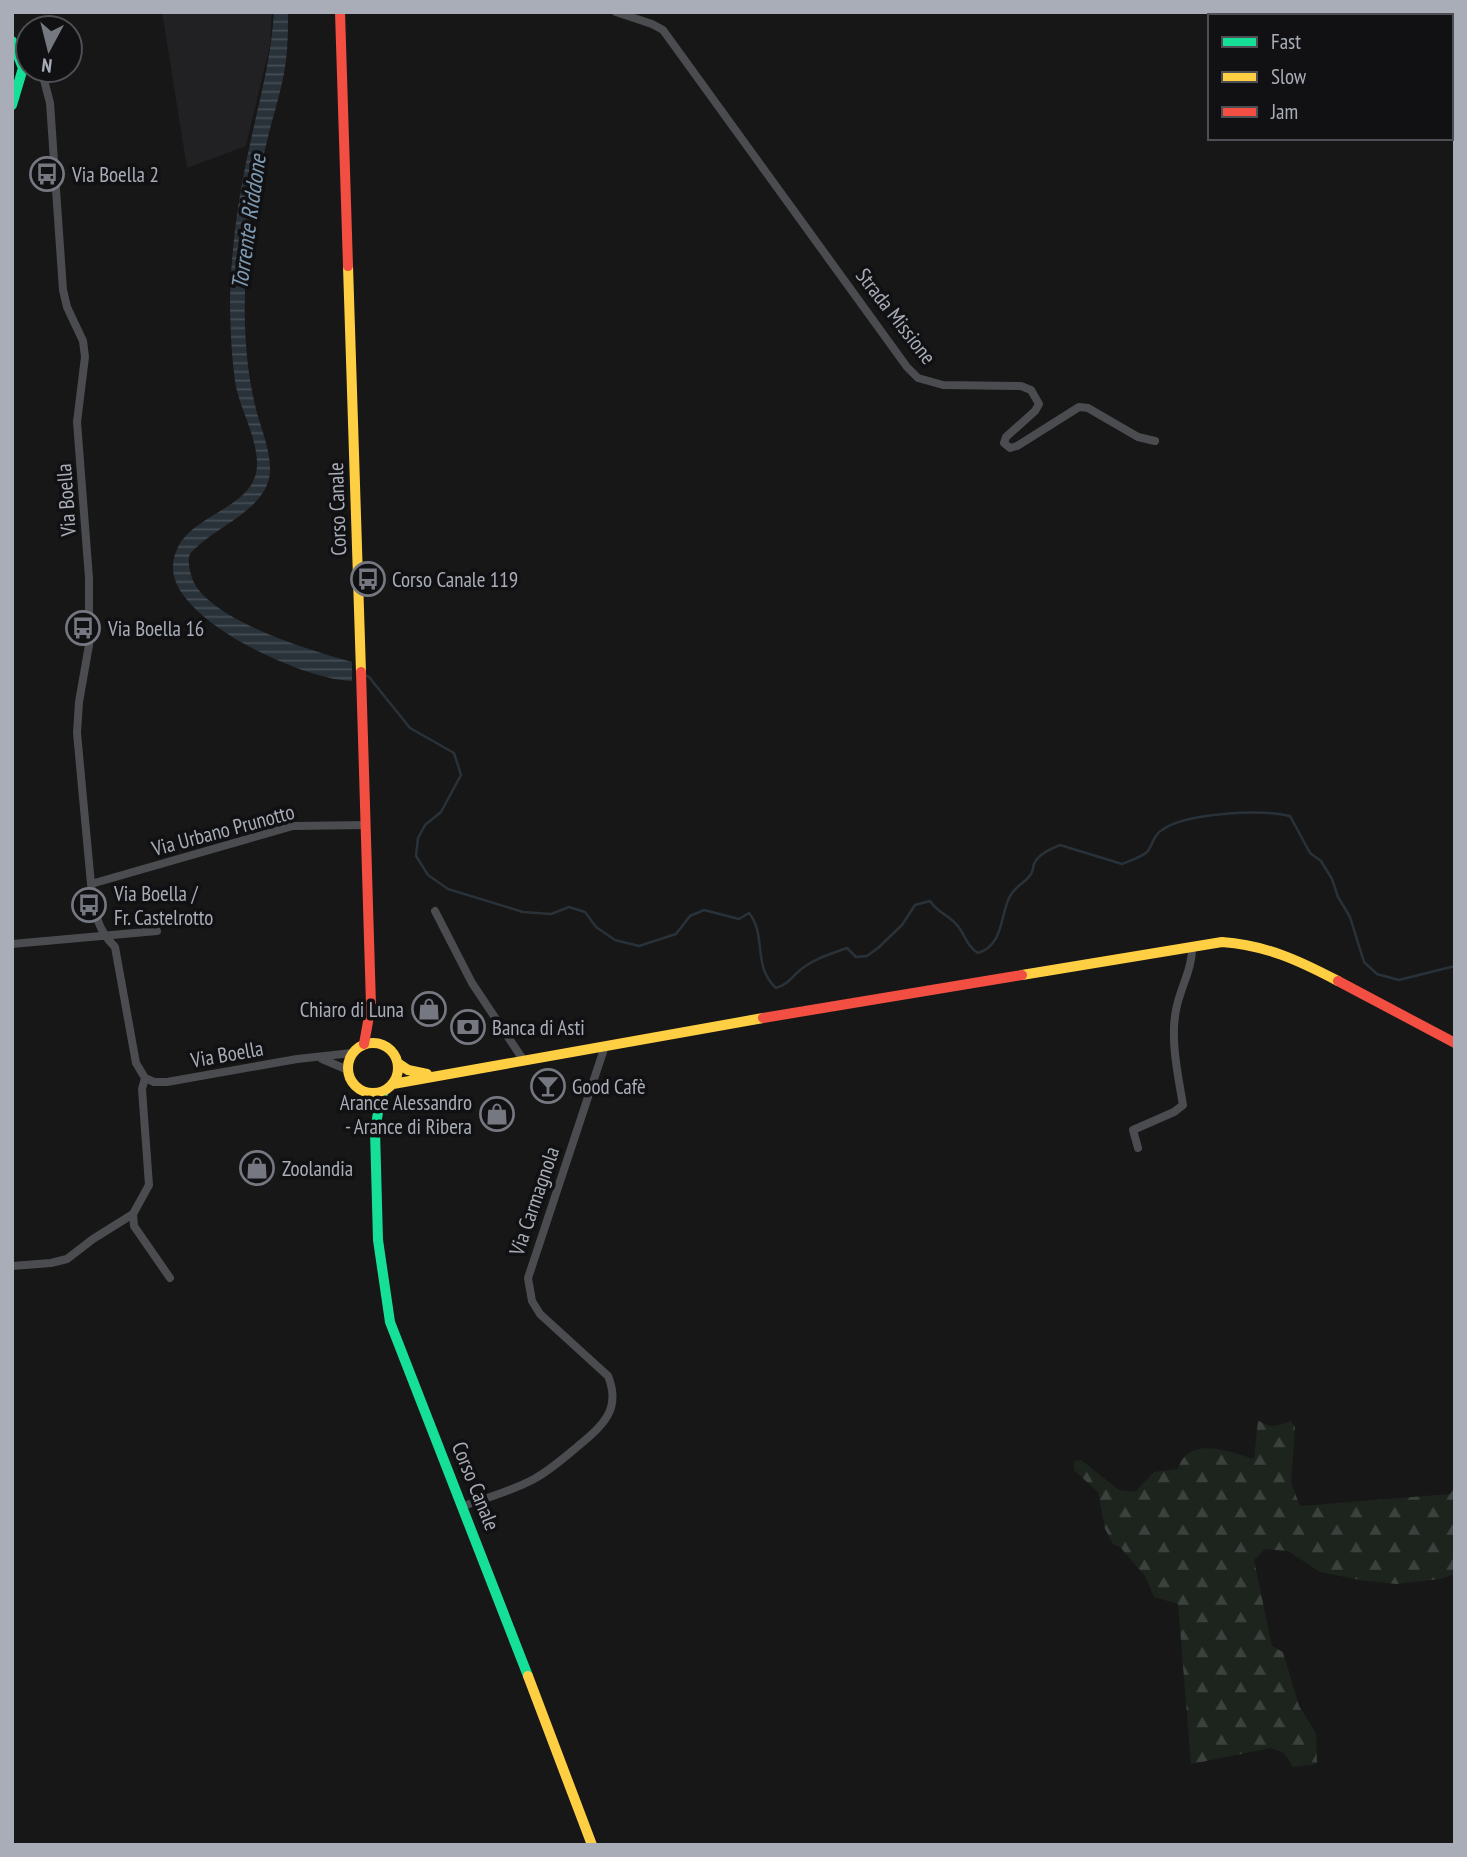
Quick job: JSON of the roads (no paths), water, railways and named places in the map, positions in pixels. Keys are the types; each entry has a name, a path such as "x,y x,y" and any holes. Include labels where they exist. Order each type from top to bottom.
{"main road":[{"name":"Corso Canale","path":"340,12 371,1005 364,1044"},
{"path":"12,105 21,84"},
{"path":"362,1090 374,1093 437,1075 991,979 1223,942 1250,943 1274,949 1455,1043"},
{"name":"Corso Canale","path":"371,1005 381,1043 393,1051 399,1065 397,1078 380,1100 375,1131 378,1240 390,1322 593,1845"},
{"path":"348,1070 352,1053 364,1044 381,1043"},
{"path":"399,1065 420,1073 437,1075"},
{"name":"Corso Canale","path":"348,1070 352,1081 362,1090 367,1101 375,1131"}],"street":[{"name":"Strada Missione","path":"616,12 663,30 907,367 918,378 943,385 1021,386 1031,390 1039,404 1035,411 1006,437 1004,443 1010,448 1079,407 1088,408 1138,437 1155,441"},
{"name":"Via Boella","path":"45,84 50,103 63,290 67,307 83,341 85,358 77,422 89,578 89,645 79,702 77,733 91,884 94,907 103,936 115,947 136,1063 145,1078 154,1082 167,1082 316,1056 352,1053"},
{"name":"Via Urbano Prunotto","path":"91,884 293,826 366,825"},
{"path":"435,911 472,983 524,1061"},
{"path":"12,944 157,930"},
{"path":"1138,1148 1133,1130 1174,1112 1183,1105 1174,1028 1178,1000 1193,959 1192,946"},
{"name":"Via Carmagnola","path":"463,1506 535,1478 599,1429 610,1411 613,1387 608,1376 540,1314 533,1301 528,1278 605,1046"},
{"path":"316,1056 348,1070"},
{"name":"Via Boella","path":"133,1214 149,1185 142,1089 145,1078"},
{"path":"12,1266 67,1259 133,1214 134,1226 170,1278"}],"water":[{"path":"274,12 288,12 287,54 254,205 247,256 245,305 249,373 267,446 270,472 267,484 253,505 194,549 189,565 192,578 202,593 218,607 263,632 352,662 352,681 305,671 275,659 218,627 194,608 179,588 173,568 177,549 187,535 232,504 245,493 254,479 256,453 237,391 234,371 230,321 231,282 240,193 267,67"}],"waterway":[{"name":"Torrente Riddone","path":"365,675 410,728 454,753 461,775 441,812 425,825 418,838 416,856 428,875 448,889 523,912 551,914 569,907 585,912 596,927 615,940 639,946 676,934 690,916 704,910 739,919 749,913 757,931 764,970 776,988 810,963 847,948 856,957 867,956 902,925 915,905 930,901 956,924 978,953 992,944 1000,930 1011,894 1029,877 1038,857 1049,850 1060,845 1122,864 1145,854 1159,832 1173,824 1205,816 1243,813 1290,816 1310,853 1321,861 1332,879 1338,897 1350,917 1364,962 1377,974 1399,980 1455,966"}],"place":[{"name":"Via Boella 2","path":"47,174"},
{"name":"Corso Canale 119","path":"368,579"},
{"name":"Via Boella 16","path":"83,628"},
{"name":"Via Boella / Fr. Castelrotto","path":"89,905"},
{"name":"Chiaro di Luna","path":"429,1009"},
{"name":"Banca di Asti","path":"468,1027"},
{"name":"Good Cafè","path":"548,1086"},
{"name":"Arance Alessandro - Arance di Ribera","path":"497,1114"},
{"name":"Zoolandia","path":"257,1168"}]}
